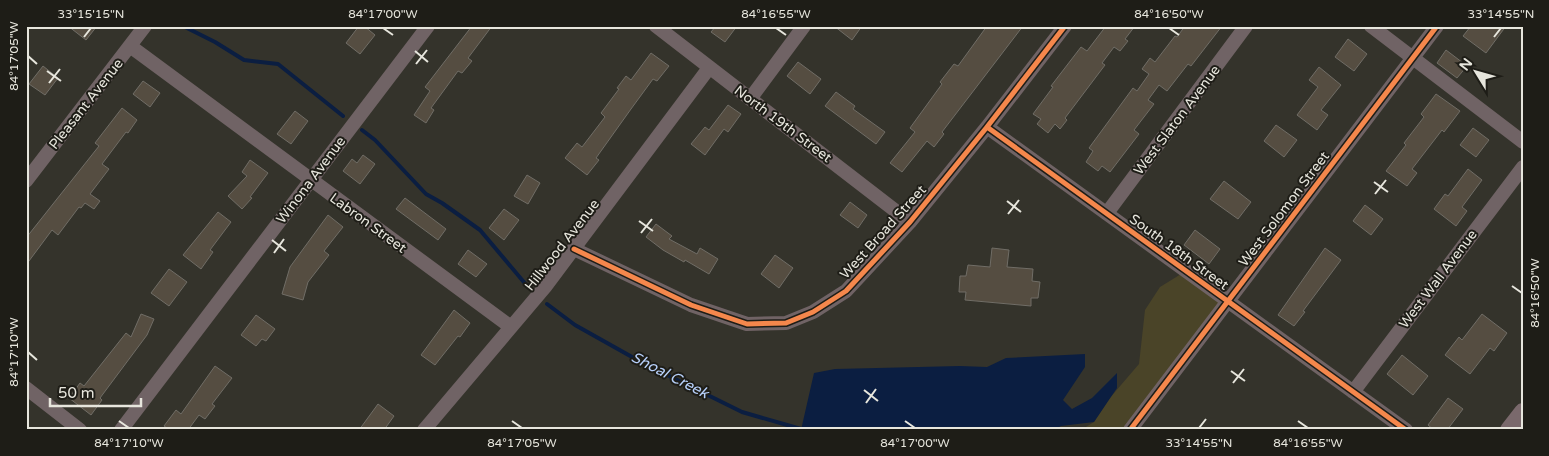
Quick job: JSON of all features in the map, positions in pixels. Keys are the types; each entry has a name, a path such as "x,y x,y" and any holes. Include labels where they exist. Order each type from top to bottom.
{"main road":[{"path":"1509,430 1523,412"}],"street":[{"name":"Pleasant Avenue","path":"26,181 145,26"},
{"name":"Winona Avenue","path":"121,430 428,26"},
{"name":"North 19th Street","path":"656,26 910,222"},
{"path":"750,99 804,26"},
{"name":"West Broad Street","path":"574,249 690,305 747,324 786,323 814,312 846,291 910,222 1065,26"},
{"name":"West Slaton Avenue","path":"1107,213 1246,26"},
{"path":"1371,26 1523,142"},
{"name":"West Solomon Street","path":"1130,430 1437,26"},
{"name":"Labron Street","path":"130,46 310,181 511,327"},
{"name":"Hillwood Avenue","path":"424,430 574,249 709,68"},
{"name":"South 18th Street","path":"987,127 1406,430"},
{"name":"West Wall Avenue","path":"1353,392 1523,167"},
{"path":"26,388 79,429"}],"shaded area":[{"path":"1186,271 1227,301 1130,430 1081,430 1094,422 1109,399 1139,364 1145,310 1160,287"}],"water":[{"path":"1085,354 1085,367 1063,400 1072,409 1092,398 1117,373 1117,388 1094,422 1061,426 1053,430 801,430 814,373 835,369 987,367 1006,358"}],"building":[{"path":"68,26 97,26 86,40"},
{"path":"359,26 364,26 375,35 360,54 346,43"},
{"path":"472,26 492,26 468,58 472,61 462,73 458,71 431,108 434,110 426,123 414,115 430,91 425,87"},
{"path":"716,26 737,26 725,42 711,32"},
{"path":"834,26 862,26 852,40"},
{"path":"987,26 1023,26 942,132 944,134 934,147 927,141 902,172 890,163 915,132 910,128 942,84 940,82 954,64 958,66"},
{"path":"1106,26 1135,26 1125,39 1128,41 1120,51 1114,47 1102,63 1105,65 1065,118 1067,120 1060,129 1055,124 1048,133 1037,124 1041,119 1033,114 1053,87 1051,86 1081,47 1087,51"},
{"path":"1185,26 1222,26 1191,66 1188,64 1167,91 1159,85 1148,100 1154,104 1134,130 1139,134 1110,172 1102,166 1098,171 1086,162 1093,151 1089,148 1133,88 1137,91 1149,74 1142,69 1150,58 1155,62"},
{"path":"1471,26 1506,26 1486,53 1463,36"},
{"path":"1348,39 1367,54 1354,71 1335,57"},
{"path":"1446,50 1467,66 1457,78 1437,63"},
{"path":"651,53 669,66 657,81 653,79 596,158 599,160 587,175 565,158 577,143 582,147 605,117 601,113 619,89 617,88 626,76 631,80"},
{"path":"798,62 821,79 810,94 787,76"},
{"path":"43,66 58,78 45,95 29,84"},
{"path":"1319,67 1341,85 1321,110 1328,115 1317,130 1297,115 1318,87 1309,80"},
{"path":"143,81 160,93 150,107 133,94"},
{"path":"836,92 855,106 853,109 885,132 876,144 825,106"},
{"path":"1436,94 1460,111 1444,132 1442,130 1412,169 1417,173 1407,186 1386,171 1406,145 1404,143 1424,117 1421,114"},
{"path":"728,105 741,114 728,132 724,129 705,155 691,144 705,127 709,130"},
{"path":"122,108 137,120 102,164 109,169 90,194 100,201 94,209 85,203 81,208 79,207 58,235 52,230 26,265 26,238 99,146 95,143"},
{"path":"295,111 308,121 291,144 277,134"},
{"path":"1276,125 1297,140 1284,157 1264,141"},
{"path":"1473,128 1489,140 1476,157 1460,145"},
{"path":"363,155 375,164 360,184 343,171 352,159 357,163"},
{"path":"250,160 268,173 250,197 252,198 242,209 228,196 247,176 242,172"},
{"path":"1468,169 1482,180 1462,207 1467,211 1456,226 1434,209 1445,194 1448,196"},
{"path":"527,175 540,183 528,204 514,196"},
{"path":"1224,181 1251,202 1238,219 1210,199"},
{"path":"405,198 446,229 438,240 396,209"},
{"path":"850,202 867,215 858,228 840,215"},
{"path":"1365,205 1383,219 1371,235 1353,221"},
{"path":"504,209 519,220 504,240 489,228"},
{"path":"218,212 231,222 210,250 213,252 201,269 183,255"},
{"path":"328,215 343,227 324,251 329,255 308,282 303,300 282,294 290,267"},
{"path":"656,224 672,236 669,239 697,254 700,248 718,259 709,274 663,250 646,237"},
{"path":"1195,230 1220,249 1209,264 1184,245"},
{"path":"992,248 1009,250 1007,267 1033,269 1032,281 1040,282 1038,298 1031,298 1031,306 965,300 966,292 959,292 960,276 966,276 968,265 990,267"},
{"path":"1325,248 1341,260 1294,326 1278,315"},
{"path":"468,250 487,264 476,277 458,264"},
{"path":"775,255 793,268 779,288 761,274"},
{"path":"169,269 187,282 169,306 151,293"},
{"path":"454,310 470,323 435,365 421,355"},
{"path":"141,314 154,319 147,335 100,398 102,400 91,415 69,398 80,383 84,386 126,333 131,337"},
{"path":"1482,314 1507,333 1494,351 1490,348 1470,374 1445,355 1459,337 1462,340"},
{"path":"256,315 275,329 266,341 262,339 256,346 241,335"},
{"path":"1402,355 1428,376 1413,395 1387,374"},
{"path":"215,366 232,378 212,404 215,406 205,419 199,415 188,430 170,430 164,426 176,410 181,414"},
{"path":"1448,398 1463,409 1447,430 1434,430 1428,425"},
{"path":"378,404 394,416 384,430 359,430"}],"waterway":[{"name":"Shoal Creek","path":"183,26 215,42 244,60 278,64 343,116"},
{"name":"Shoal Creek","path":"362,130 375,140 426,194 480,230 528,287"},
{"name":"Shoal Creek","path":"547,304 575,325 641,362 742,412 801,429"}],"cycle path":[{"path":"574,249 691,305 747,324 786,323 813,312 846,291 910,222 1065,26"},
{"path":"1130,430 1437,26"},
{"path":"987,127 1406,430"}]}
